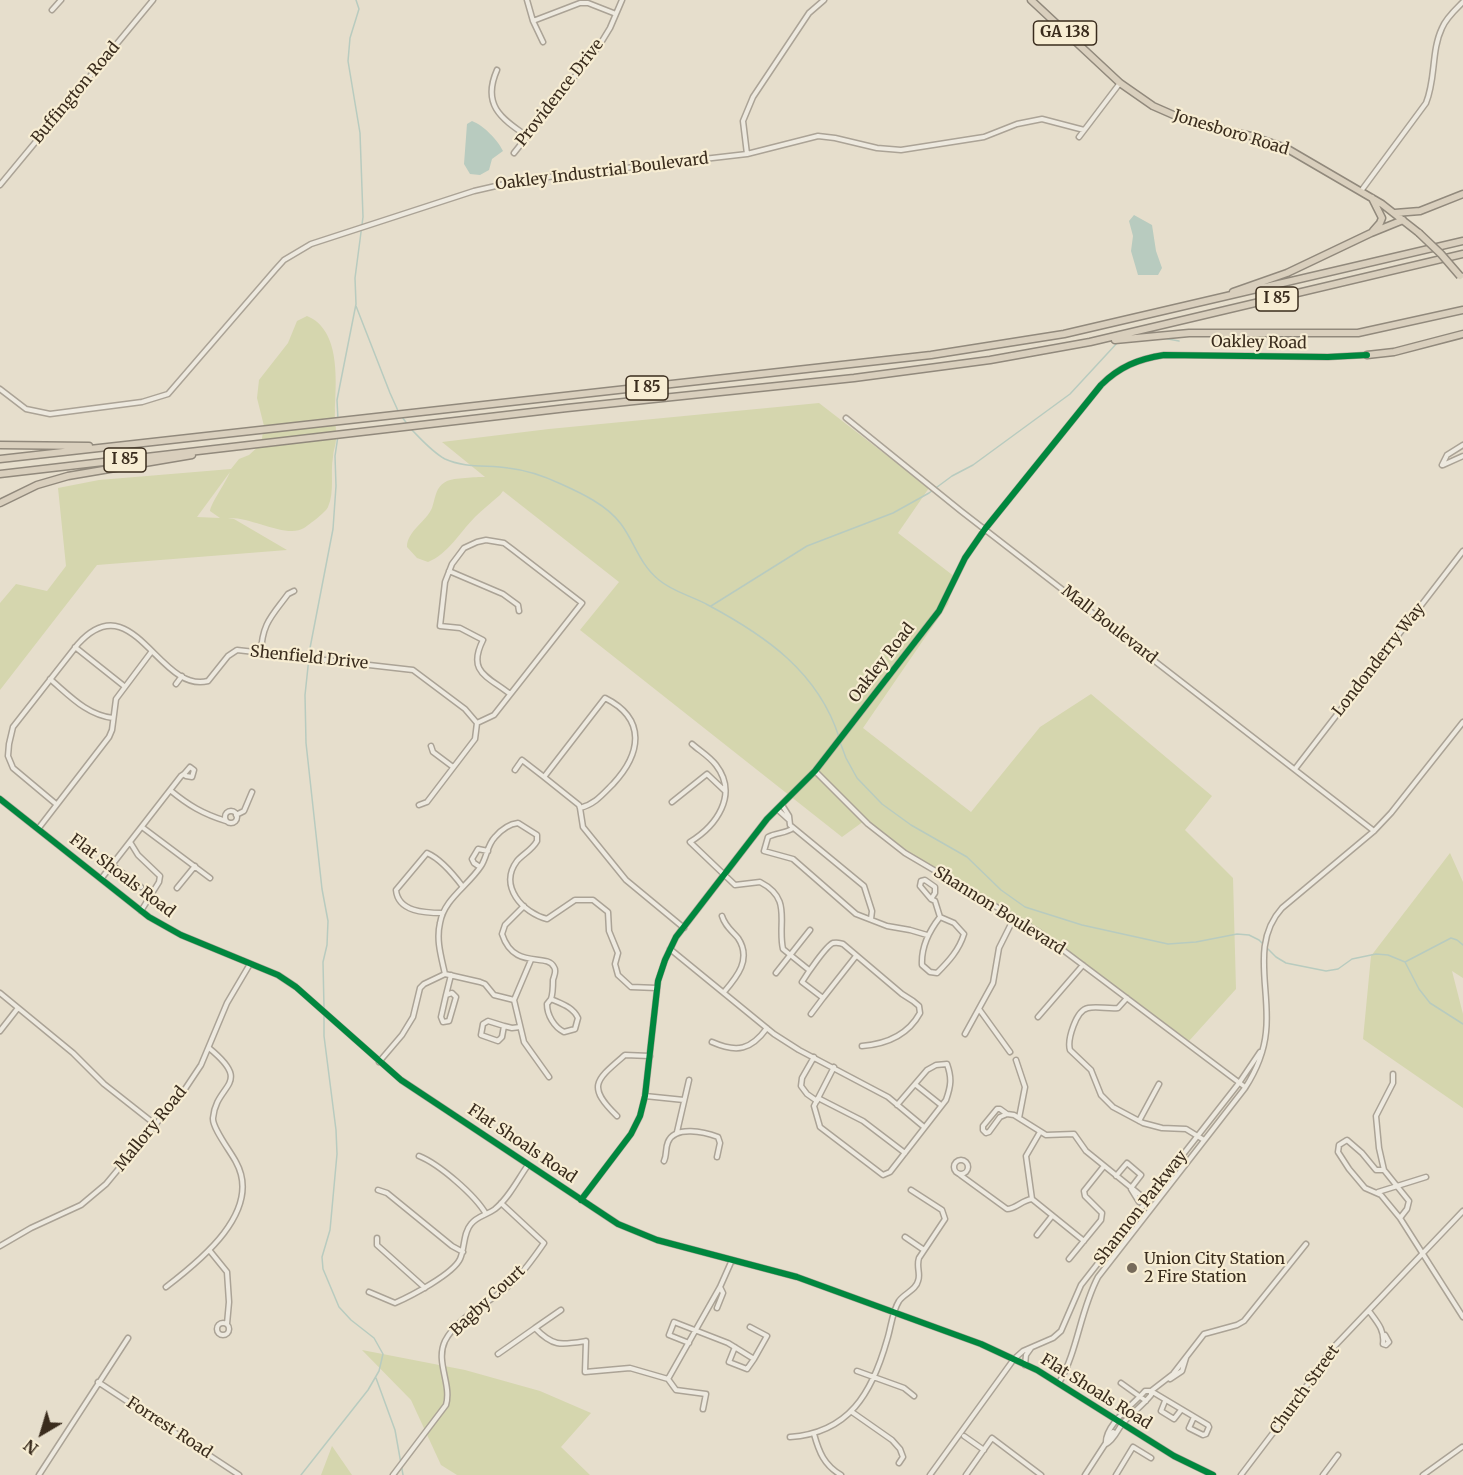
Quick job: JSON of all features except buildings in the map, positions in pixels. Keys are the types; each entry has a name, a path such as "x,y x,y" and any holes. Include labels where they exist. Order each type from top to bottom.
{"highway":[{"name":"Jonesboro Road","path":"1031,0 1120,83 1153,106 1183,120 1251,136 1286,148 1393,212 1441,254 1461,278"},
{"path":"1393,212 1420,211 1463,194"},
{"path":"1371,197 1382,218 1371,233"},
{"path":"1409,225 1420,211"},
{"path":"1204,303 1287,273 1403,220"},
{"name":"I 85","path":"0,459 931,355 1064,334 1463,241"},
{"name":"I 85","path":"0,474 567,408 854,378 990,360 1090,342 1463,254"},
{"path":"1090,342 1189,333 1358,333 1463,310"},
{"path":"1367,355 1394,352 1463,334"},
{"path":"0,445 119,446"},
{"path":"0,503 37,485 68,476 249,445"}],"street":[{"path":"52,10 61,0"},
{"name":"Buffington Road","path":"0,185 152,0"},
{"path":"527,0 533,21 543,42"},
{"name":"Providence Drive","path":"514,153 599,46 622,0"},
{"path":"747,154 743,121 753,96 809,13 824,0"},
{"path":"1360,191 1426,103 1431,89 1434,60 1441,29 1463,2"},
{"path":"533,21 580,3 588,3 616,14"},
{"path":"497,70 490,90 496,110 527,136"},
{"path":"1079,137 1120,83"},
{"name":"Oakley Industrial Boulevard","path":"0,389 26,409 50,414 142,402 168,394 284,260 311,244 474,190 522,180 747,154 818,136 877,148 901,150 984,137 1017,124 1042,118 1084,130"},
{"name":"Oakley Road","path":"581,1200 631,1134 639,1116 645,1096 657,988 661,970 670,949 767,819 816,771 939,611 965,558 985,529 1101,385 1114,373 1131,363 1164,355 1328,357 1367,355"},
{"name":"Mall Boulevard","path":"846,418 1374,831"},
{"path":"1463,445 1447,455 1442,465 1463,456"},
{"path":"419,805 427,802 475,739 477,723 494,715 582,603 512,549 496,541 477,542 464,548 449,571 445,582 440,626 460,628 483,640 476,657 480,670 510,694"},
{"name":"Londonderry Way","path":"1294,769 1463,551"},
{"path":"449,571 503,594 518,605 519,611"},
{"path":"261,653 261,637 265,626 288,594 294,591"},
{"path":"56,804 13,768 8,756 9,744 13,727 89,632 100,626 113,625 128,631 182,676 176,684"},
{"path":"75,647 124,686"},
{"name":"Shenfield Drive","path":"182,676 192,682 208,681 228,656 237,650 412,669 465,709 477,723"},
{"path":"38,829 109,737 116,699 152,651"},
{"path":"50,680 85,708 100,717 113,718"},
{"path":"544,777 605,698 620,708 628,717 635,733 635,750 620,776 600,798 591,805 580,808"},
{"name":"Shannon Parkway","path":"1059,1383 1068,1366 1086,1304 1098,1277 1245,1087 1256,1069 1264,1046 1267,1019 1263,946 1270,924 1282,908 1374,831 1398,805 1463,722"},
{"path":"692,744 719,769 726,792 724,803 716,819 690,842 735,885 760,882 774,893 783,915 783,949 809,970"},
{"path":"431,746 433,752 453,767"},
{"path":"515,770 522,760 579,805 584,827 626,880 684,928"},
{"name":"Shannon Boulevard","path":"816,771 868,824 905,853 1039,932 1245,1087"},
{"path":"101,879 184,774"},
{"path":"672,802 707,774 726,792"},
{"path":"170,790 191,807 230,823 234,822 236,815 243,811 252,792"},
{"name":"Flat Shoals Road","path":"0,799 141,911 181,935 278,975 296,987 379,1062 415,1090 618,1224 644,1236 797,1277 981,1344 1059,1383 1185,1463 1213,1475"},
{"path":"782,804 789,816 791,827 864,886 872,911 871,919"},
{"path":"777,809 788,819"},
{"path":"226,821 227,812 232,811 236,815"},
{"path":"445,974 438,942 442,913 480,867 496,835 515,823 522,824 537,835 534,846 517,861 510,876 512,892 524,906 541,918 547,919 575,900 593,900 608,912 609,931 618,952 615,964 618,975 631,987 657,988"},
{"path":"141,827 210,878"},
{"path":"791,827 786,833 768,837 764,851 793,859 856,914 887,926 927,935"},
{"path":"130,842 138,855 160,876 159,882 141,911"},
{"path":"480,867 472,859 478,849 488,851"},
{"path":"442,913 422,912 405,906 397,896 396,890 427,853 455,876 463,887"},
{"path":"112,865 141,887"},
{"path":"177,888 195,866"},
{"path":"931,898 935,893 935,887 925,880 921,881 922,890 935,902 940,917 954,923 964,934 961,945 937,973 930,972 922,965 927,935 940,917"},
{"path":"524,906 505,925 502,934 515,953 531,960 548,961 556,970 547,1010 559,1029 564,1032 575,1029 578,1018 576,1012 551,999"},
{"path":"722,916 725,926 741,944 744,957 739,974 724,992"},
{"path":"965,1034 993,982 999,948 1014,918"},
{"path":"776,973 810,930"},
{"path":"823,998 802,982 809,970 832,944 837,942 843,944 919,1006 920,1013 914,1023 893,1039 875,1045 862,1046"},
{"path":"670,949 767,1028 799,1050 888,1097 924,1126"},
{"path":"811,1014 856,956"},
{"path":"531,960 514,1000 524,1042 549,1077"},
{"name":"Mallory Road","path":"0,1246 31,1228 71,1210 106,1184 185,1089 209,1048 227,1003 249,964"},
{"path":"1038,1017 1083,965"},
{"path":"379,1062 402,1035 412,1017 420,988 435,977 445,974 485,984 494,995 514,1000"},
{"path":"446,994 452,993 456,997 449,1021 443,1022 441,1017 446,994 451,975"},
{"path":"0,993 73,1053 104,1084 156,1125"},
{"path":"1127,998 1118,1008 1082,1010 1068,1037 1073,1055 1091,1070 1101,1095 1106,1101 1138,1121 1162,1128 1186,1129 1204,1140"},
{"path":"0,1031 18,1008"},
{"path":"979,1009 1010,1053"},
{"path":"504,1026 502,1037 498,1041 482,1035 483,1024 488,1021 512,1028 520,1027"},
{"path":"712,1042 730,1049 750,1046 758,1041 767,1028"},
{"name":"Shannon Parkway","path":"930,1475 1014,1359 1023,1350 1053,1338 1061,1331 1081,1285 1239,1083 1264,1046"},
{"path":"166,1287 210,1251 232,1221 239,1206 243,1188 242,1175 213,1123 214,1110 230,1083 230,1072 224,1061 209,1048"},
{"path":"617,1116 602,1101 597,1092 599,1083 607,1070 626,1055 650,1056"},
{"path":"814,1058 801,1082 804,1090 863,1121 904,1153"},
{"path":"1016,1060 1025,1087 1018,1118"},
{"path":"834,1067 814,1106 820,1127 883,1175 890,1172 941,1105 950,1088 951,1077 947,1064 930,1067 897,1105"},
{"path":"1393,1074 1393,1083 1376,1116 1378,1148 1384,1170 1409,1201 1407,1209 1400,1218"},
{"path":"677,1132 689,1080"},
{"path":"1138,1121 1159,1084"},
{"path":"915,1085 941,1105"},
{"path":"645,1096 684,1100"},
{"path":"1007,1114 1000,1117 989,1132 983,1130 982,1126 997,1109 1000,1109 1040,1132 1052,1136 1074,1134 1086,1151 1116,1176 1131,1188 1141,1175 1127,1162 1116,1176"},
{"path":"664,1161 669,1141 677,1132 706,1133 718,1137 720,1143 717,1157"},
{"path":"1040,1132 1026,1156 1032,1199 1084,1241"},
{"path":"1384,1170 1376,1170 1347,1140 1342,1141 1337,1148 1341,1159 1365,1188 1377,1192 1400,1218 1463,1317"},
{"path":"419,1156 430,1160 482,1206 486,1214"},
{"path":"369,1292 395,1303 425,1288 454,1267 460,1261 467,1231 471,1224 501,1203 528,1165"},
{"path":"1069,1259 1103,1215 1101,1210 1085,1196 1084,1191 1104,1166"},
{"path":"959,1174 1007,1209 1012,1209 1023,1201 1032,1199"},
{"path":"1377,1192 1426,1177"},
{"path":"378,1190 387,1193 452,1246 463,1252"},
{"path":"790,1437 814,1434 836,1425 852,1412 865,1396 888,1339 900,1300 918,1283 920,1278 917,1264 944,1222 945,1215 942,1210 911,1190"},
{"name":"Bagby Court","path":"393,1475 446,1405 448,1397 441,1358 445,1342 458,1325 515,1281 544,1243 501,1203"},
{"name":"Church Street","path":"1241,1475 1288,1415 1329,1352 1463,1211"},
{"path":"1037,1234 1052,1216"},
{"path":"905,1237 924,1250"},
{"path":"377,1238 376,1245 425,1288"},
{"path":"1113,1432 1146,1401 1151,1391 1166,1380 1204,1334 1244,1321 1306,1244"},
{"path":"210,1251 227,1272 229,1283 227,1324"},
{"path":"668,1379 720,1287 732,1260"},
{"path":"717,1308 723,1293 720,1287"},
{"path":"498,1354 561,1310"},
{"path":"1369,1311 1385,1335"},
{"path":"689,1343 669,1335 674,1322 735,1347 754,1359"},
{"path":"735,1347 729,1362 747,1369 767,1336 750,1327"},
{"path":"535,1328 548,1341 564,1343 586,1341 585,1372 630,1368 668,1379 676,1390 706,1394 703,1409"},
{"path":"39,1475 128,1338"},
{"path":"1025,1365 1026,1355 1034,1345"},
{"path":"857,1371 904,1388 914,1396"},
{"name":"Forrest Road","path":"98,1382 239,1475"},
{"path":"1121,1383 1146,1401"},
{"path":"1086,1475 1106,1444 1110,1442 1116,1420 1145,1391 1151,1391 1208,1425 1206,1434 1203,1435 1189,1428 1194,1417"},
{"path":"1166,1401 1161,1411 1174,1419 1181,1410"},
{"path":"852,1412 896,1443 903,1456 899,1463"},
{"path":"814,1434 818,1450 825,1461 841,1475"},
{"path":"964,1436 984,1450"},
{"path":"966,1475 992,1438 1034,1473 1041,1475"},
{"path":"1116,1475 1133,1447 1151,1458"},
{"path":"1423,1475 1462,1447"},
{"path":"1323,1475 1338,1455"}],"green space":[{"path":"307,316 318,323 326,333 334,358 336,441 333,452 331,495 327,509 318,518 297,531 278,529 237,518 228,518 234,519 287,550 97,565 0,690 0,603 16,584 47,591 66,566 58,488 99,480 231,469 239,459 249,455 261,444 264,426 257,398 259,380 288,343 297,321","holes":["230,472 210,511 220,518 197,517"]},
{"path":"819,403 929,488 898,533 955,577 948,604 863,728 971,812 1040,727 1091,694 1212,796 1185,830 1233,878 1236,989 1189,1041 1012,913 933,868 864,821 842,837 580,630 619,582 503,491 475,517 442,554 428,562 417,558 407,547 410,536 429,513 438,489 443,483 455,479 485,477 442,442 549,429"},
{"path":"1450,853 1463,882 1463,978 1452,971 1463,1014 1463,1108 1363,1039 1371,956"},
{"path":"362,1350 465,1370 540,1391 591,1413 561,1447 590,1475 457,1475 441,1465 411,1400"},
{"path":"332,1446 352,1475 321,1475"}],"shaded area":[{"path":"472,121 490,133 503,151 492,159 489,170 480,175 470,174 464,164 467,124"},
{"path":"1134,215 1152,225 1156,251 1162,268 1158,275 1138,275 1131,251 1133,236 1129,221"}],"waterway":[{"path":"338,420 337,400 356,304 355,278 363,217 360,133 348,61 350,38 359,9 356,0"},
{"path":"356,306 399,413"},
{"path":"1163,338 1179,341"},
{"path":"711,606 807,546 893,513 973,465 1070,394 1118,342"},
{"path":"402,417 408,425"},
{"path":"411,429 431,449 452,462 508,468 535,474 577,491 601,505 621,524 642,561 659,580 670,588 729,617 769,643 787,658 818,693 839,737"},
{"path":"324,1008 323,962 327,945 328,921 322,889 306,743 305,695 310,648 333,529 336,486 335,456 338,436"},
{"path":"840,742 857,778 882,804 911,825 967,857 1001,890 1025,907 1082,925 1168,944 1196,942 1237,934 1249,935 1259,940 1276,957 1286,963 1326,971 1338,969 1352,959 1376,954 1388,955 1405,962 1419,989 1430,1003 1463,1024"},
{"path":"1405,962 1451,938 1463,945"},
{"path":"301,1475 368,1390 379,1371 383,1354 374,1338 339,1307 323,1269 322,1257 330,1230 337,1154 324,1036 324,1013"},
{"path":"376,1378 395,1430 403,1475"}],"cycle path":[{"path":"581,1200 631,1134 640,1116 645,1096 658,981 676,937 767,819 815,771 939,611 965,558 985,529 1101,385 1115,373 1130,365 1164,355 1328,357 1367,355"},
{"path":"0,799 149,917 181,935 278,975 296,987 401,1080 618,1224 657,1240 797,1277 981,1344 1037,1370 1174,1456 1213,1475"}],"place":[{"name":"Union City Station 2 Fire Station","path":"1132,1268"}]}
